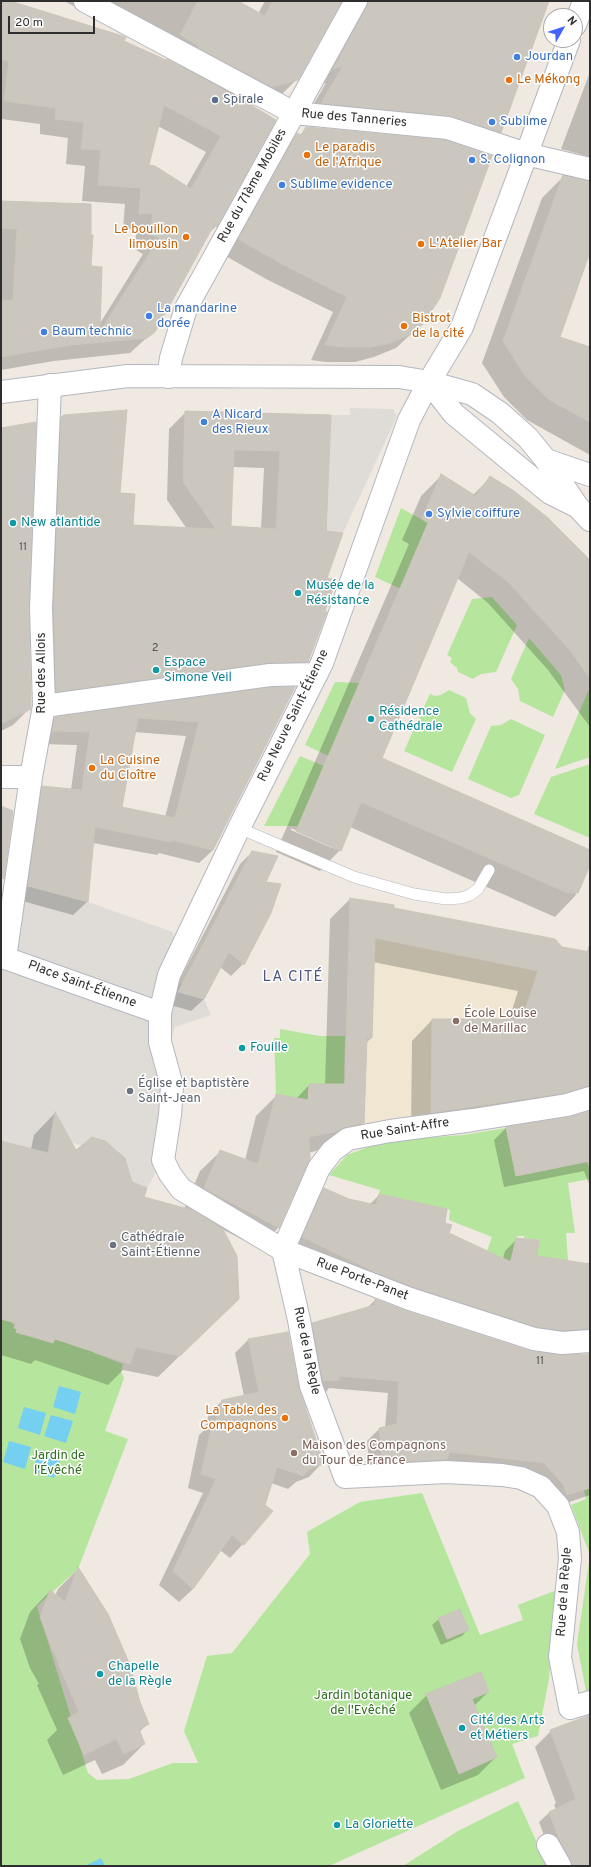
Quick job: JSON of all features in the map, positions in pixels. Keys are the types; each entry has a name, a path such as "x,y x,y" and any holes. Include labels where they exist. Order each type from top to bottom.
{"street":[{"name":"Rue des Tanneries","path":"85,1 294,113 448,128 526,154 590,170"},
{"name":"Rue du 71ème Mobiles","path":"168,377 171,358 186,308 356,1"},
{"name":"Rue Neuve Saint-Étienne","path":"160,1013 169,975 239,828 317,674 409,420 429,382 462,327 566,48"},
{"path":"1,392 128,376 399,377 429,382 472,394 500,413 528,438 546,460 583,513"},
{"path":"429,382 454,414 550,493 583,513"},
{"name":"Rue des Allois","path":"5,958 31,777 44,706 42,608 50,426 50,385"},
{"path":"454,414 546,460 590,475"},
{"path":"44,706 270,675 317,674"},
{"path":"1,777 31,777"},
{"name":"Place Saint-Étienne","path":"5,958 160,1013"},
{"name":"Rue Porte-Panet","path":"160,1013 160,1042 172,1086 164,1160 170,1174 182,1189 283,1250 410,1299 534,1339 562,1343 590,1341"},
{"name":"Rue Saint-Affre","path":"283,1250 319,1168 332,1150 348,1139 390,1131 567,1105 590,1098"},
{"name":"Rue de la Règle","path":"283,1250 299,1320 311,1386 345,1477 446,1472 502,1475 521,1478 541,1487 558,1506 568,1532 570,1558 560,1657 580,1705"},
{"path":"548,1845 560,1866"}],"lane":[{"path":"239,828 354,877 414,894 446,899 461,898 470,895 478,889 489,870"}],"shaded area":[{"path":"350,408 393,409 397,416 343,533 326,531 331,415 350,415"},
{"path":"31,886 88,902 173,932 181,987 185,994 204,999 211,1015 175,1027 171,1040 180,1071 183,1093 182,1117 173,1147 163,1160 147,1188 138,1185 121,1186 128,1169 127,1164 121,1165 115,1157 119,1152 115,1149 112,1154 100,1140 92,1137 81,1145 70,1142 69,1137 53,1128 51,1133 54,1155 8,1154 11,1143 2,1141 1,1143 1,891"},
{"name":"École Louise de Marillac","path":"350,898 394,905 394,908 555,939 562,947 587,951 553,1066 550,1096 336,1132 344,1084"}],"green space":[{"path":"401,508 428,523 401,589 375,577"},
{"path":"492,597 517,625 496,672 481,674 473,679 458,672 457,668 450,662 452,658 447,655 472,599"},
{"path":"529,638 561,675 565,690 553,717 520,701 518,689 511,679"},
{"path":"335,682 360,683 329,756 305,745"},
{"path":"449,690 466,698 470,713 476,719 452,772 404,751 430,694 435,696 441,695"},
{"path":"588,691 590,694 590,757 555,769"},
{"path":"511,719 545,735 519,795 511,798 468,779 491,726 501,725"},
{"path":"300,756 324,766 298,826 264,826"},
{"path":"590,764 590,838 534,814 551,777"},
{"path":"280,1029 320,1036 345,1036 344,1084 309,1084 308,1100 276,1094 274,1038 280,1038"},
{"path":"506,1128 516,1176 557,1168 583,1152 590,1170 590,1179 568,1183 575,1233 566,1233 568,1260 566,1275 535,1269 539,1240 524,1238 524,1236 517,1236 510,1261 487,1251 492,1237 449,1220 450,1210 379,1194 380,1190 329,1175 347,1155 384,1141 463,1135"},
{"name":"Jardin botanique de l'Evêché","path":"1,1319 12,1322 12,1324 15,1325 14,1328 17,1329 16,1333 22,1335 24,1328 48,1336 47,1341 53,1343 55,1338 92,1347 94,1353 123,1364 121,1372 124,1378 105,1431 128,1439 78,1569 37,1606 88,1773 97,1780 129,1779 173,1763 198,1763 184,1731 207,1656 232,1653 310,1554 307,1532 360,1502 422,1493 480,1635 523,1620 518,1605 557,1590 549,1679 538,1736 512,1744 525,1778 329,1866 1,1866"},
{"path":"590,1488 590,1555 571,1505 586,1499 584,1490"},
{"path":"590,1555 590,1690 586,1691 577,1644"},
{"path":"518,1801 539,1847 550,1866 403,1866 458,1831"}],"water":[{"path":"59,1386 81,1392 75,1414 53,1407"},
{"path":"24,1407 46,1413 40,1435 18,1428"},
{"path":"51,1415 73,1421 66,1443 44,1436"},
{"path":"9,1441 31,1447 25,1469 3,1462"},
{"path":"39,1450 61,1456 54,1478 33,1471"},
{"path":"101,1858 105,1866 85,1866"}],"building":[{"path":"1,1 10,1 126,37 124,41 166,60 167,59 276,120 217,227 214,225 155,332 147,338 71,345 1,357 1,301 13,300 17,229 1,228 1,201 91,204 91,235 93,235 91,266 102,267 100,332 159,238 150,233 153,213 139,214 141,188 98,185 101,150 81,149 84,122 55,119 56,108 4,101 9,61 1,59","holes":["164,105 221,136 191,189 155,166 149,165"]},
{"path":"198,1 238,1 265,16 273,1 342,1 298,80 273,87 198,48 199,46 180,35"},
{"path":"368,1 549,1 546,8 543,8 543,18 501,133 449,116 321,103 343,66 333,69 367,7"},
{"path":"306,127 445,140 492,156 440,298 423,324 413,333 390,343 371,347 342,347 325,345 347,297 282,264 238,239 297,133 301,135"},
{"path":"563,175 590,181 590,252 560,337 590,347 590,422 548,399 525,376 503,341"},
{"path":"127,410 120,493 135,494 133,525 216,529 183,482 185,411 331,415 326,531 343,533 327,578 336,580 325,611 327,612 308,662 268,663 56,692 54,608 61,417 64,415","holes":["234,450 280,451 276,529 231,526"]},
{"path":"36,422 29,608 31,709 1,724 1,428"},
{"name":"Résidence Cathédrale","path":"441,474 476,496 490,476 514,491 547,517 590,560 590,678 569,649 508,582 469,552 382,758 590,850 590,865 578,893 568,893 361,802 341,851 296,831 428,523 422,519"},
{"path":"271,687 295,687 213,850 172,840 171,842 95,827 88,902 28,886 42,786 82,790 90,732 52,731 55,717","holes":["138,718 199,722 175,818 122,807"]},
{"path":"1,806 13,811 4,879 1,878"},
{"path":"252,851 278,856 266,882 281,884 271,913 244,965 229,952 204,999 178,992"},
{"path":"350,898 394,905 394,908 555,939 562,947 590,952 590,1086 564,1093 431,1113 432,1019 522,1019 538,971 375,938 372,1038 367,1038 364,1123 346,1127 338,1131 309,1137 310,1159 279,1228 204,1188 220,1150 258,1164 276,1094 308,1100 309,1084 345,1084"},
{"path":"590,1111 590,1161 516,1176 506,1127 569,1117"},
{"name":"Cathédrale Saint-Étienne","path":"55,1112 76,1150 92,1137 105,1141 125,1158 132,1182 147,1188 144,1197 192,1210 223,1229 237,1256 239,1299 180,1356 136,1347 130,1364 55,1339 53,1343 16,1332 17,1329 14,1328 16,1323 1,1319 1,1141 48,1153"},
{"path":"324,1188 349,1199 376,1205 379,1194 447,1209 445,1223 452,1225 449,1233 511,1262 516,1238 539,1240 537,1256 590,1264 590,1329 562,1330 537,1327 414,1287 377,1273 302,1237"},
{"path":"375,1299 406,1311 530,1351 560,1355 590,1354 590,1488 567,1495 563,1484 544,1463 450,1452 447,1459 420,1461 382,1460 379,1428 397,1424 399,1381 339,1376 339,1380 323,1381 312,1323 375,1305"},
{"path":"288,1332 299,1388 324,1464 309,1469 303,1476 277,1467 265,1505 273,1511 244,1545 232,1535 193,1589 173,1571 216,1479 201,1474 213,1420 216,1421 222,1400 259,1392 248,1339"},
{"name":"Chapelle de la Règle","path":"78,1567 108,1614 130,1665 140,1702 149,1724 139,1729 145,1744 124,1754 116,1739 84,1755 68,1718 79,1712 40,1617 50,1590 65,1602"},
{"path":"460,1609 469,1630 447,1639 438,1618"},
{"name":"Cité des Arts et Métiers","path":"481,1672 489,1692 472,1699 497,1757 459,1774 426,1694"},
{"path":"590,1715 590,1866 573,1866 559,1839 549,1812 576,1799 550,1730"}],"place":[{"name":"Jourdan","path":"517,57"},
{"name":"Le Mékong","path":"509,80"},
{"name":"Spirale","path":"215,100"},
{"name":"Sublime","path":"492,122"},
{"name":"Le paradis de l'Afrique","path":"307,155"},
{"name":"S. Colignon","path":"472,160"},
{"name":"Sublime evidence","path":"282,185"},
{"name":"Le bouillon limousin","path":"186,237"},
{"name":"L'Atelier Bar","path":"421,244"},
{"name":"La mandarine dorée","path":"149,316"},
{"name":"Bistrot de la cité","path":"404,326"},
{"name":"Baum technic","path":"44,332"},
{"name":"A Nicard des Rieux","path":"204,422"},
{"name":"Sylvie coiffure","path":"429,514"},
{"name":"New atlantide","path":"13,523"},
{"name":"Musée de la Résistance","path":"298,593"},
{"name":"Espace Simone Veil","path":"156,670"},
{"name":"Résidence Cathédrale","path":"371,719"},
{"name":"La Cuisine du Cloître","path":"92,768"},
{"name":"École Louise de Marillac","path":"456,1021"},
{"name":"Fouille","path":"242,1048"},
{"name":"Église et baptistère Saint-Jean","path":"130,1091"},
{"name":"Cathédrale Saint-Étienne","path":"113,1245"},
{"name":"La Table des Compagnons","path":"285,1418"},
{"name":"Maison des Compagnons du Tour de France","path":"294,1453"},
{"name":"Chapelle de la Règle","path":"100,1674"},
{"name":"Cité des Arts et Métiers","path":"462,1728"},
{"name":"La Gloriette","path":"337,1825"}],"district":[{"name":"LA CITÉ","path":"293,978"}],"park label":[{"name":"Jardin de l'Évêché","path":"58,1464"}]}
